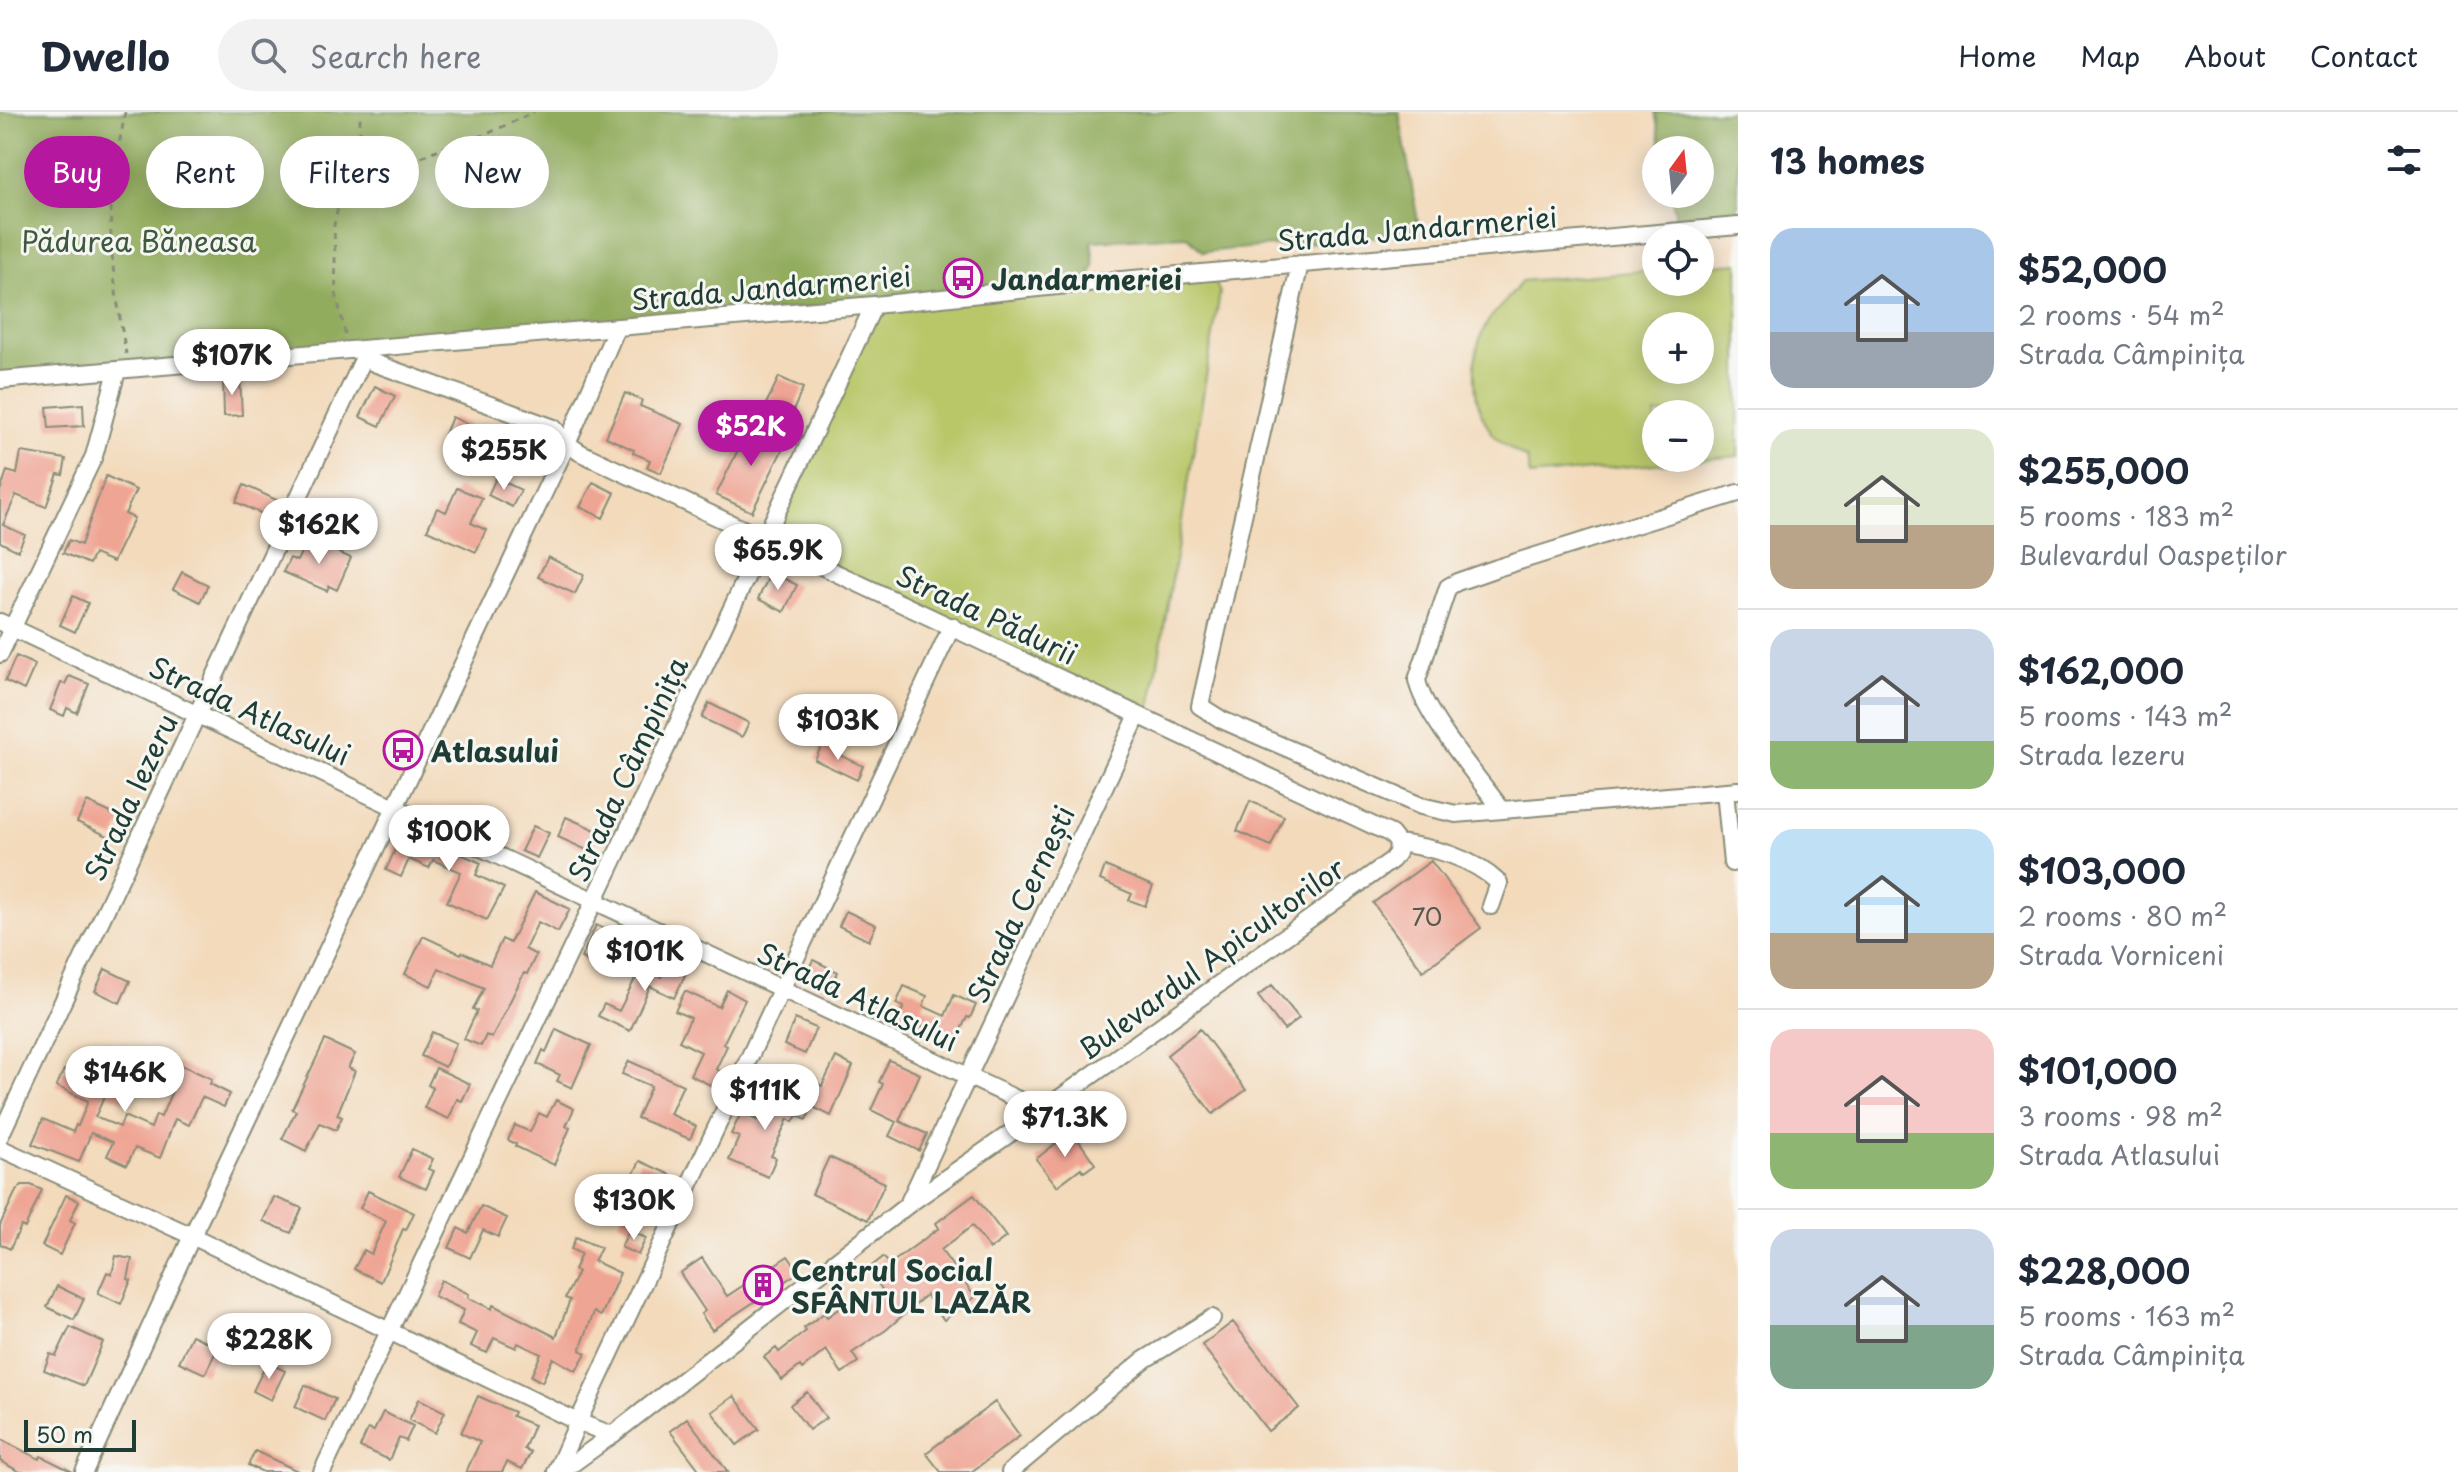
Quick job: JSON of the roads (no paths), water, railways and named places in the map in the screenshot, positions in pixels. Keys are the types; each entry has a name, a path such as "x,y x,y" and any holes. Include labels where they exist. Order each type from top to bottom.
{"street":[{"name":"Strada Jandarmeriei","path":"0,380 874,305 1738,226"},
{"path":"1300,264 1200,706 1222,720 1421,806 1456,814 1732,790 1732,863"},
{"name":"Strada Câmpinița","path":"322,1472 874,305"},
{"path":"84,1472 192,1236 567,444 617,327"},
{"name":"Strada Pădurii","path":"368,349 374,363 554,428 567,444 581,453 1391,834 1398,843"},
{"name":"Strada Iezeru","path":"0,1136 368,349"},
{"path":"0,654 6,625 94,456 123,370"},
{"path":"1502,810 1419,693 1417,680 1448,587 1497,568 1738,493"},
{"name":"Strada Atlasului","path":"6,625 1042,1111"},
{"path":"558,1472 578,1422 952,626"},
{"name":"Strada Cernești","path":"909,1204 1138,715"},
{"path":"1398,843 1451,854 1490,875 1499,883 1491,906"},
{"name":"Bulevardul Apicultorilor","path":"558,1472 612,1435 909,1204 1392,860 1398,843"},
{"path":"0,1148 192,1236 578,1422 612,1435"},
{"path":"1010,1472 1144,1360 1212,1318"}],"water":[{"path":"710,410 738,427 737,434 731,440 701,427"}],"place":[{"name":"Jandarmeriei","path":"963,278"},
{"name":"Atlasului","path":"403,750"},
{"name":"Centrul Social SFÂNTUL LAZĂR","path":"763,1285"}],"park label":[{"name":"Pădurea Băneasa","path":"139,240"}]}
